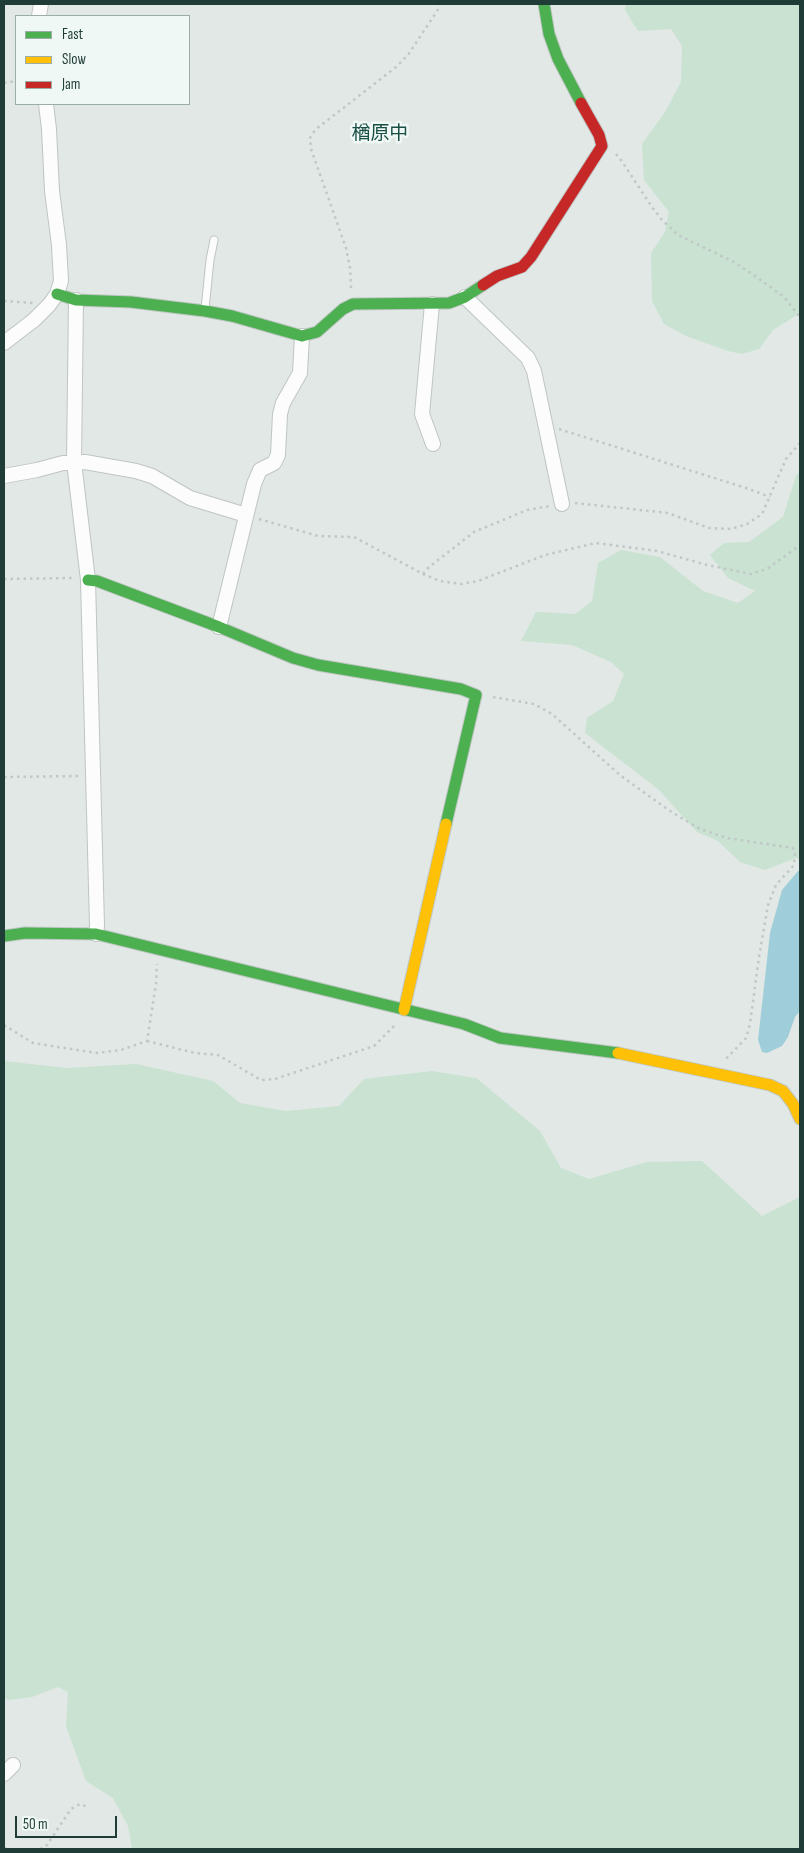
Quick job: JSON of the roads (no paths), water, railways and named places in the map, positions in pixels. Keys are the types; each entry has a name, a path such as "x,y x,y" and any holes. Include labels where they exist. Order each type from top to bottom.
{"street":[{"path":"53,300 131,302 205,311 232,316 302,336 317,332 343,309 353,304 449,303 465,297 497,276 522,267 531,257 602,146 599,135 570,85 558,59 549,34 544,4"},
{"path":"4,343 34,320 53,300 60,281 59,245 52,191 50,129 46,105"},
{"path":"465,297 528,358 534,371 562,504"},
{"path":"76,300 74,462 88,580 96,934"},
{"path":"432,304 422,414 433,444"},
{"path":"219,628 254,484 260,470 274,463 278,455 280,414 283,403 300,373 302,336"},
{"path":"4,476 74,462 136,471 152,476 190,498 246,515"},
{"path":"88,580 97,581 293,658 318,665 461,689 476,695 404,1010"},
{"path":"4,936 26,934 96,934 464,1024 500,1038 602,1050 770,1085 783,1091 793,1104 800,1119"}],"lane":[{"path":"205,311 214,240"}],"water":[{"path":"800,871 800,1011 795,1017 788,1037 782,1046 767,1053 762,1052 758,1040 770,933 782,890"}],"district":[{"name":"楢原中","path":"380,134"}]}
